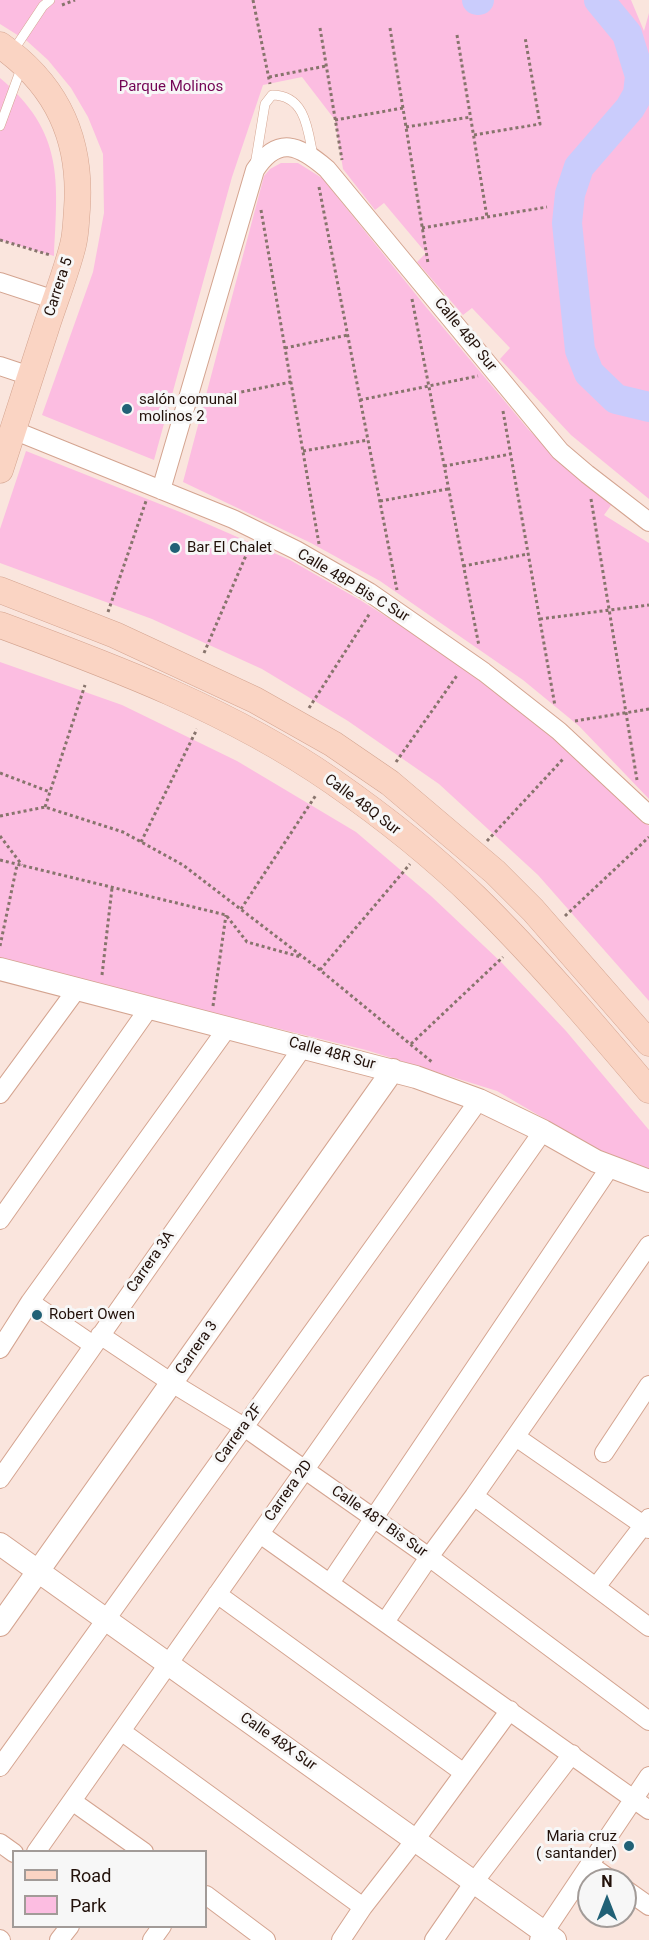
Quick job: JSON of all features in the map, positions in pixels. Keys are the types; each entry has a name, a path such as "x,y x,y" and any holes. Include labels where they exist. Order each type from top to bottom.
{"main road":[{"name":"Carrera 5","path":"1,462 73,245 78,199 77,175 66,122 55,101 11,54"},
{"name":"Calle 48Q Sur","path":"0,590 115,635 255,700 333,744 390,783 495,872 533,910 649,1042"},
{"name":"Calle 48Q Sur","path":"0,625 108,666 207,709 339,786 374,811 475,897 547,972 649,1089"}],"street":[{"name":"Calle 48P Sur","path":"255,170 264,156 287,146 298,148 327,169 543,433 587,474 649,522"},
{"path":"156,488 187,403 255,170"},
{"path":"0,282 55,300"},
{"path":"0,366 30,376"},
{"name":"Calle 48P Bis C Sur","path":"13,430 256,531 379,599 484,672 559,728 645,811"},
{"name":"Calle 48R Sur","path":"0,969 393,1070 479,1100 610,1167 649,1181"},
{"path":"0,1094 77,989"},
{"path":"0,1220 149,1008"},
{"path":"0,1349 219,1025"},
{"name":"Carrera 3A","path":"0,1479 303,1047"},
{"name":"Carrera 3","path":"0,1625 393,1070"},
{"name":"Carrera 2F","path":"0,1767 479,1100"},
{"name":"Carrera 2D","path":"37,1850 543,1131"},
{"path":"330,1583 610,1167"},
{"path":"385,1622 649,1245"},
{"name":"Calle 48T Bis Sur","path":"30,1302 244,1427 429,1557 649,1722"},
{"path":"604,1453 649,1385"},
{"path":"516,1437 647,1524 596,1587"},
{"path":"474,1496 649,1627"},
{"path":"260,1534 649,1810"},
{"name":"Calle 48X Sur","path":"0,1544 416,1840 546,1937"},
{"path":"217,1594 464,1773"},
{"path":"341,1940 363,1907 416,1840 510,1710"},
{"path":"121,1731 363,1907"},
{"path":"434,1940 474,1882 572,1754"},
{"path":"546,1937 649,1776"},
{"path":"72,1801 135,1849"},
{"path":"590,1865 594,1868"},
{"path":"207,1896 261,1939"},
{"path":"59,1940 68,1928"}],"lane":[{"path":"0,126 11,54 38,13 50,0"},
{"path":"255,170 265,104 272,95 285,97 301,110 306,119 313,157"}],"path":[{"path":"253,0 272,95"},
{"path":"320,28 347,193"},
{"path":"390,28 428,264"},
{"path":"458,35 487,217"},
{"path":"474,135 540,124 525,37"},
{"path":"268,77 326,66"},
{"path":"335,120 403,108"},
{"path":"406,127 471,117"},
{"path":"313,157 402,615"},
{"path":"260,203 323,566"},
{"path":"422,228 547,207"},
{"path":"0,240 54,256"},
{"path":"411,296 484,672"},
{"path":"285,348 348,335"},
{"path":"360,400 496,373"},
{"path":"187,403 291,382"},
{"path":"502,408 559,728 649,709"},
{"path":"303,451 368,441"},
{"path":"444,466 511,454"},
{"path":"587,474 624,713 645,811"},
{"path":"107,615 156,488"},
{"path":"380,501 448,489"},
{"path":"203,654 256,531"},
{"path":"463,566 528,554"},
{"path":"309,708 379,599"},
{"path":"540,619 649,605"},
{"path":"394,764 468,661"},
{"path":"45,807 85,685"},
{"path":"141,842 197,729"},
{"path":"487,841 576,745"},
{"path":"0,773 50,792"},
{"path":"241,909 320,790"},
{"path":"0,816 45,807 123,832 183,865 320,970 436,1065"},
{"path":"0,836 23,866"},
{"path":"563,918 649,837"},
{"path":"0,861 226,915 248,942 303,957"},
{"path":"320,970 411,863"},
{"path":"0,946 17,865"},
{"path":"99,995 112,888"},
{"path":"219,1025 226,915"},
{"path":"411,1044 505,955"}],"green space":[{"name":"Parque Molinos","path":"0,0 631,0 644,31 649,13 649,499 571,435 500,359 510,348 472,308 463,315 417,262 426,253 384,203 375,210 343,169 335,120 302,77 263,85 232,177 154,460 42,415 93,272 104,213 103,154 88,117 71,88 48,60 27,41 0,24"},
{"path":"0,78 21,98 36,118 46,138 56,180 54,256 0,240"},
{"path":"281,163 298,163 322,178 528,429 577,478 612,504 604,515 649,543 649,799 579,726 523,680 380,581 311,543 183,482 264,176 270,169"},
{"path":"26,451 180,512 290,560 430,644 560,740 649,826 649,1001 538,875 439,784 348,721 262,669 152,619 0,563 0,529"},
{"path":"0,662 122,705 237,761 356,832 431,896 502,963 566,1031 649,1130 649,1174 624,1165 497,1091 366,1050 0,961"}],"waterway":[{"path":"599,0 627,34 640,76 638,94 630,108 579,167 570,194 567,223 580,350 589,373 616,399 649,407"}],"place":[{"name":"salón comunal molinos 2","path":"127,409"},
{"name":"Bar El Chalet","path":"175,548"},
{"name":"Robert Owen","path":"37,1315"},
{"name":"Maria cruz ( santander)","path":"629,1846"}]}
